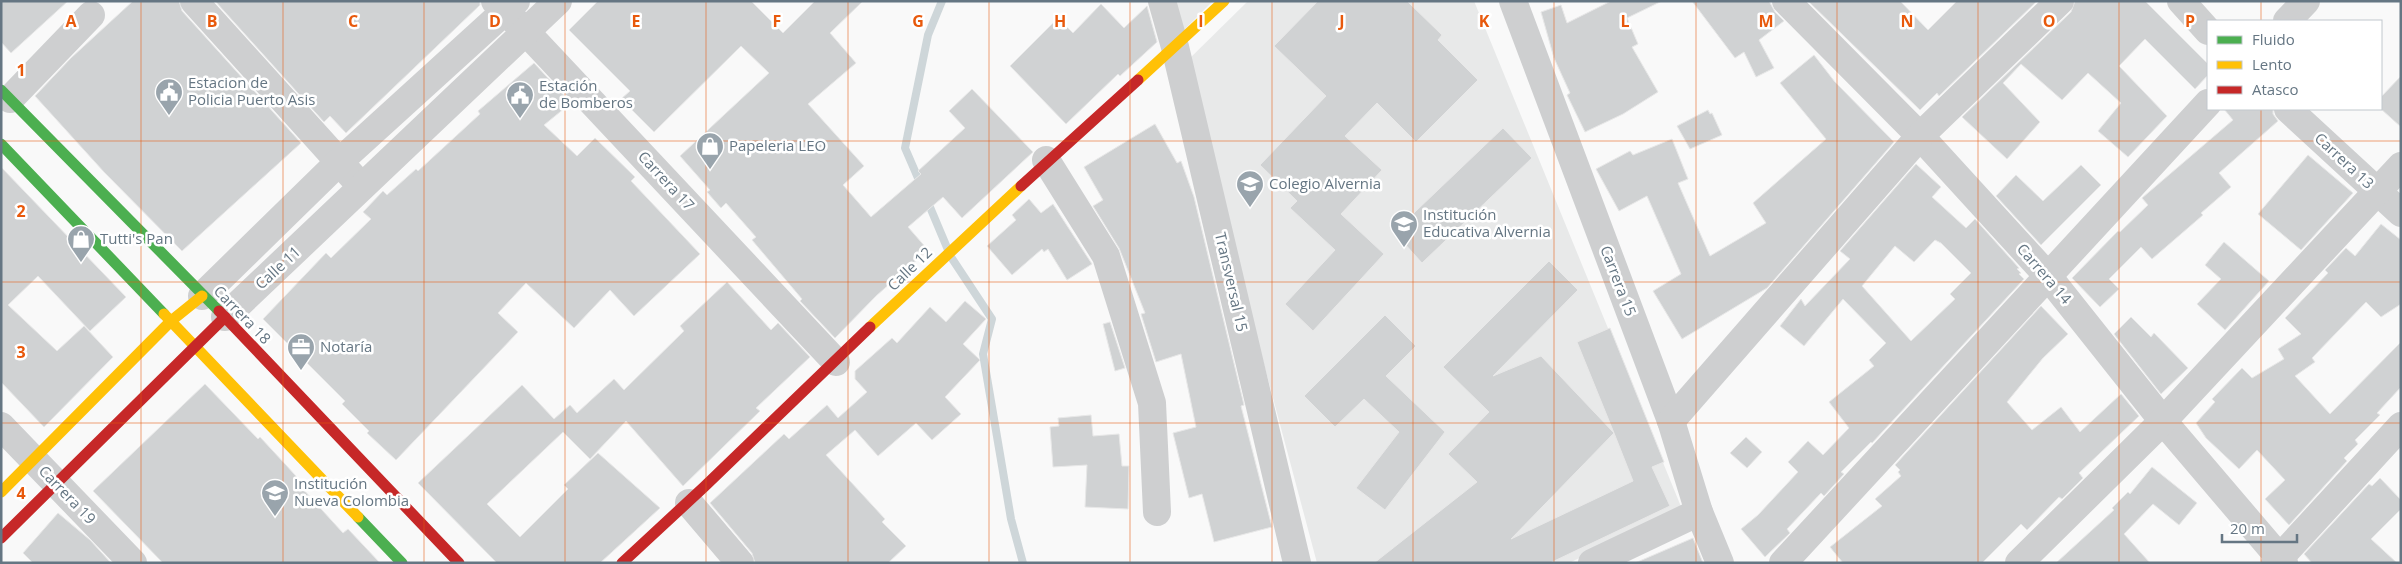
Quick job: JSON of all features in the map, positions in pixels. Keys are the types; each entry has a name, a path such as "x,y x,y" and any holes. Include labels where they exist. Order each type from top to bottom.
{"street":[{"path":"194,1 363,188"},
{"name":"Calle 11","path":"1,538 194,347 558,1"},
{"name":"Transversal 15","path":"1162,1 1176,47 1297,563"},
{"name":"Calle 12","path":"622,563 689,503 1046,160 1176,47 1224,1"},
{"name":"Carrera 15","path":"1513,1 1671,421 1699,512 1720,563"},
{"name":"Carrera 14","path":"1786,1 1920,136 2047,274 2163,421 2279,561"},
{"path":"1671,421 1920,136 2060,1"},
{"path":"2181,1 2207,29"},
{"path":"2287,20 2306,1"},
{"path":"1,492 171,321 202,296 339,162 505,5"},
{"name":"Carrera 17","path":"505,5 527,32 836,362"},
{"path":"6,95 91,15"},
{"name":"Carrera 18","path":"6,95 225,318 459,563"},
{"path":"1783,563 2047,274 2207,103"},
{"name":"Carrera 13","path":"2289,110 2401,213"},
{"path":"1,144 402,563"},
{"path":"1046,160 1106,256 1115,284 1152,403 1157,512"},
{"path":"2019,563 2163,421 2401,166"},
{"name":"Carrera 19","path":"1,426 133,563"},
{"path":"2279,561 2401,426"},
{"path":"689,503 740,563"},
{"path":"1592,563 1699,512"}],"shaded area":[{"path":"1172,1 1213,1 1180,34"},
{"name":"Institución Educativa Alvernia","path":"1248,1 1474,1 1682,509 1569,563 1317,563 1184,64"}],"building":[{"path":"1,1 68,1 11,53 1,42"},
{"name":"Estacion de Policia Puerto Asis","path":"133,1 179,1 182,11 301,143 182,251 104,172 35,96 71,58"},
{"path":"215,1 480,1 480,5 346,133 330,116 324,122"},
{"path":"598,1 751,1 783,33 815,1 863,1 830,33 856,63 808,104 864,166 843,185 871,217 921,174 918,171 965,128 949,111 972,89 1033,152 962,218 943,197 908,227 928,250 876,296 835,338 800,301 802,299 752,240 756,237 726,203 721,208 707,192 710,190 680,156 769,73 741,46 654,132 621,99 630,91 569,30"},
{"path":"1318,1 1407,1 1442,35 1438,40 1478,80 1416,142 1377,103 1345,136 1382,170 1341,214 1384,254 1313,331 1285,304 1335,250 1290,208 1297,201 1260,165 1326,96 1274,46"},
{"path":"1611,1 1662,1 1627,18 1638,44 1632,47 1658,92 1623,114 1585,132 1567,95 1570,93 1554,58 1541,12 1561,5 1567,23"},
{"path":"1692,1 1769,1 1775,12 1784,21 1759,40 1774,68 1756,77 1744,52 1735,58"},
{"path":"1808,1 1900,1 1928,30 1957,1 2037,1 1939,96 1937,93 1920,110"},
{"path":"2075,1 2145,1 2207,63 2207,76 2195,89 2145,39 2119,66 2167,116 2128,157 2098,131 2121,103 2088,73 2062,100 2021,64 2003,83 2040,122 2007,159 1962,117 2071,12"},
{"path":"1101,4 1124,28 1147,6 1157,42 1120,76 1118,74 1066,124 1010,66 1058,18 1073,33"},
{"path":"1814,55 1835,82 1894,142 1767,288 1682,339 1653,291 1681,274 1647,196 1619,211 1596,169 1630,151 1633,155 1672,139 1688,179 1678,183 1710,256 1766,223 1753,203 1826,139 1780,83"},
{"path":"534,63 571,103 544,125 577,156 595,138 635,177 631,181 700,254 634,316 610,290 574,328 526,283 498,313 518,332 396,460 367,433 369,431 342,404 345,401 263,319 326,253 331,258 371,219 363,212 383,191 387,195 416,169 418,171 480,114 478,111"},
{"path":"2401,76 2401,127 2382,110 2382,96"},
{"path":"1708,110 1710,114 1712,113 1722,135 1690,149 1677,126"},
{"path":"2225,110 2273,110 2273,114 2278,121 2219,173 2231,187 2201,213 2203,215 2152,259 2141,247 2109,279 2119,289 2100,307 2072,278 2118,231 2120,232 2148,205 2142,198 2233,120"},
{"path":"1155,124 1177,163 1181,161 1194,197 1244,405 1241,406 1272,527 1214,542 1202,494 1189,498 1173,433 1196,427 1181,354 1156,362 1141,314 1145,313 1119,248 1093,206 1103,200 1084,167"},
{"path":"1503,128 1532,158 1422,263 1394,232"},
{"path":"2308,155 2353,193 2301,250 2258,214"},
{"path":"1916,164 1941,187 1932,197 1966,228 1975,219 2019,268 2017,269 2021,273 2019,274 2024,279 1872,443 1841,472 1844,474 1824,496 1821,493 1787,529 1790,533 1765,557 1741,529 1758,515 1798,472 1788,462 1808,441 1823,455 1849,428 1829,402 1874,366 1869,360 1886,343 1843,299 1804,346 1780,326 1801,299 1805,306 1850,259 1840,251","holes":["1935,240 1941,243 1971,273 1950,294 1955,299 1911,341 1862,286 1895,246 1914,262"]},
{"path":"2081,165 2101,185 2041,245 1996,196 2016,175 2043,201"},
{"path":"1,167 126,297 90,331 38,276 8,305 57,351 84,326 113,357 44,427 1,382"},
{"path":"1029,199 1041,213 1053,204 1092,264 1067,280 1048,249 1044,252 1042,249 1012,275 987,246 1016,220 1012,215"},
{"path":"2381,224 2401,240 2401,304 2381,317 2366,302 2312,358 2315,362 2295,376 2330,414 2401,342 2401,387 2377,413 2380,415 2355,440 2358,444 2344,458 2347,461 2289,525 2265,499 2285,480 2257,450 2239,469 2206,438 2196,423 2215,402 2212,399 2242,368 2252,378 2284,359 2278,349 2301,334 2285,318 2328,273 2325,270 2346,248 2355,256"},
{"path":"2224,242 2269,281 2225,330 2197,304 2221,279 2205,265"},
{"path":"1549,261 1578,290 1493,376 1541,356 1614,433 1577,342 1610,328 1664,462 1652,467 1670,506 1550,563 1374,563 1477,482 1448,454 1489,412 1443,367","holes":["1614,433 1633,481 1511,539"]},
{"path":"727,282 771,330 778,323 810,357 756,408 760,411 683,486 626,421 590,459 563,432 487,504 520,537 568,489 564,485 598,453 660,508 600,563 497,563 418,483 522,385 554,419 570,405 577,413 614,379 624,390 684,331 680,326"},
{"path":"965,301 986,319 963,344 980,360 945,397 961,414 932,440 916,423 878,456 855,430 826,455 885,519 882,522 906,546 888,563 755,563 752,553 710,503 784,434 789,439 827,405 838,418 867,392 855,379 855,371 892,338 897,343 930,307 946,322"},
{"path":"2041,306 2068,334 2043,358 2007,402 2032,430 2061,407 2080,432 2121,394 2139,416 2079,473 2083,478 2062,499 2059,497 2027,530 2021,524 1982,563 1843,563 1830,547 1882,506 1875,499 1901,476 1898,472 1900,470 1895,465"},
{"path":"1385,315 1416,346 1386,376 1445,432 1385,510 1356,488 1399,432 1364,399 1335,427 1304,396"},
{"path":"2131,317 2151,337 2154,333 2188,368 2161,394 2114,334"},
{"path":"1110,322 1125,368 1115,371 1103,324"},
{"path":"205,384 258,439 260,437 305,486 302,488 343,533 348,529 380,563 163,563 93,491"},
{"path":"1091,415 1093,436 1119,434 1122,466 1129,466 1128,509 1085,507 1087,465 1053,467 1050,427 1059,426 1058,418"},
{"path":"1746,437 1762,452 1747,468 1730,453"},
{"path":"2152,467 2197,503 2179,525 2153,504 2124,534 2150,563 2056,563 2114,510 2112,508 2128,492 2130,494"},
{"path":"2380,478 2401,500 2401,509 2371,539 2397,563 2312,563 2304,554 2369,484 2372,486"},
{"path":"58,513 90,540 111,563 33,563 23,553"},
{"path":"1693,538 1703,563 1635,563"}],"waterway":[{"path":"921,185 905,148 928,35 942,1"},
{"path":"927,200 951,257 992,319 983,354 1011,519 1023,563"}],"traffic: fast":[{"path":"1,90 219,311"},
{"path":"1,144 164,314"},
{"path":"358,517 402,563"}],"traffic: slow":[{"path":"1138,80 1224,1"},
{"path":"870,327 1021,186"},
{"path":"1,492 171,321 202,296"},
{"path":"164,314 358,517"}],"traffic: jam":[{"path":"1021,186 1138,80"},
{"path":"219,311 459,563"},
{"path":"1,538 225,317"},
{"path":"622,563 870,327"}],"place":[{"name":"Estacion de Policia Puerto Asis","path":"169,116"},
{"name":"Estación de Bomberos","path":"520,119"},
{"name":"Papeleria LEO","path":"710,170"},
{"name":"Colegio Alvernia","path":"1250,208"},
{"name":"Institución Educativa Alvernia","path":"1404,248"},
{"name":"Tutti's Pan","path":"81,263"},
{"name":"Notaría","path":"301,371"},
{"name":"Institución Nueva Colombia","path":"275,517"}]}
